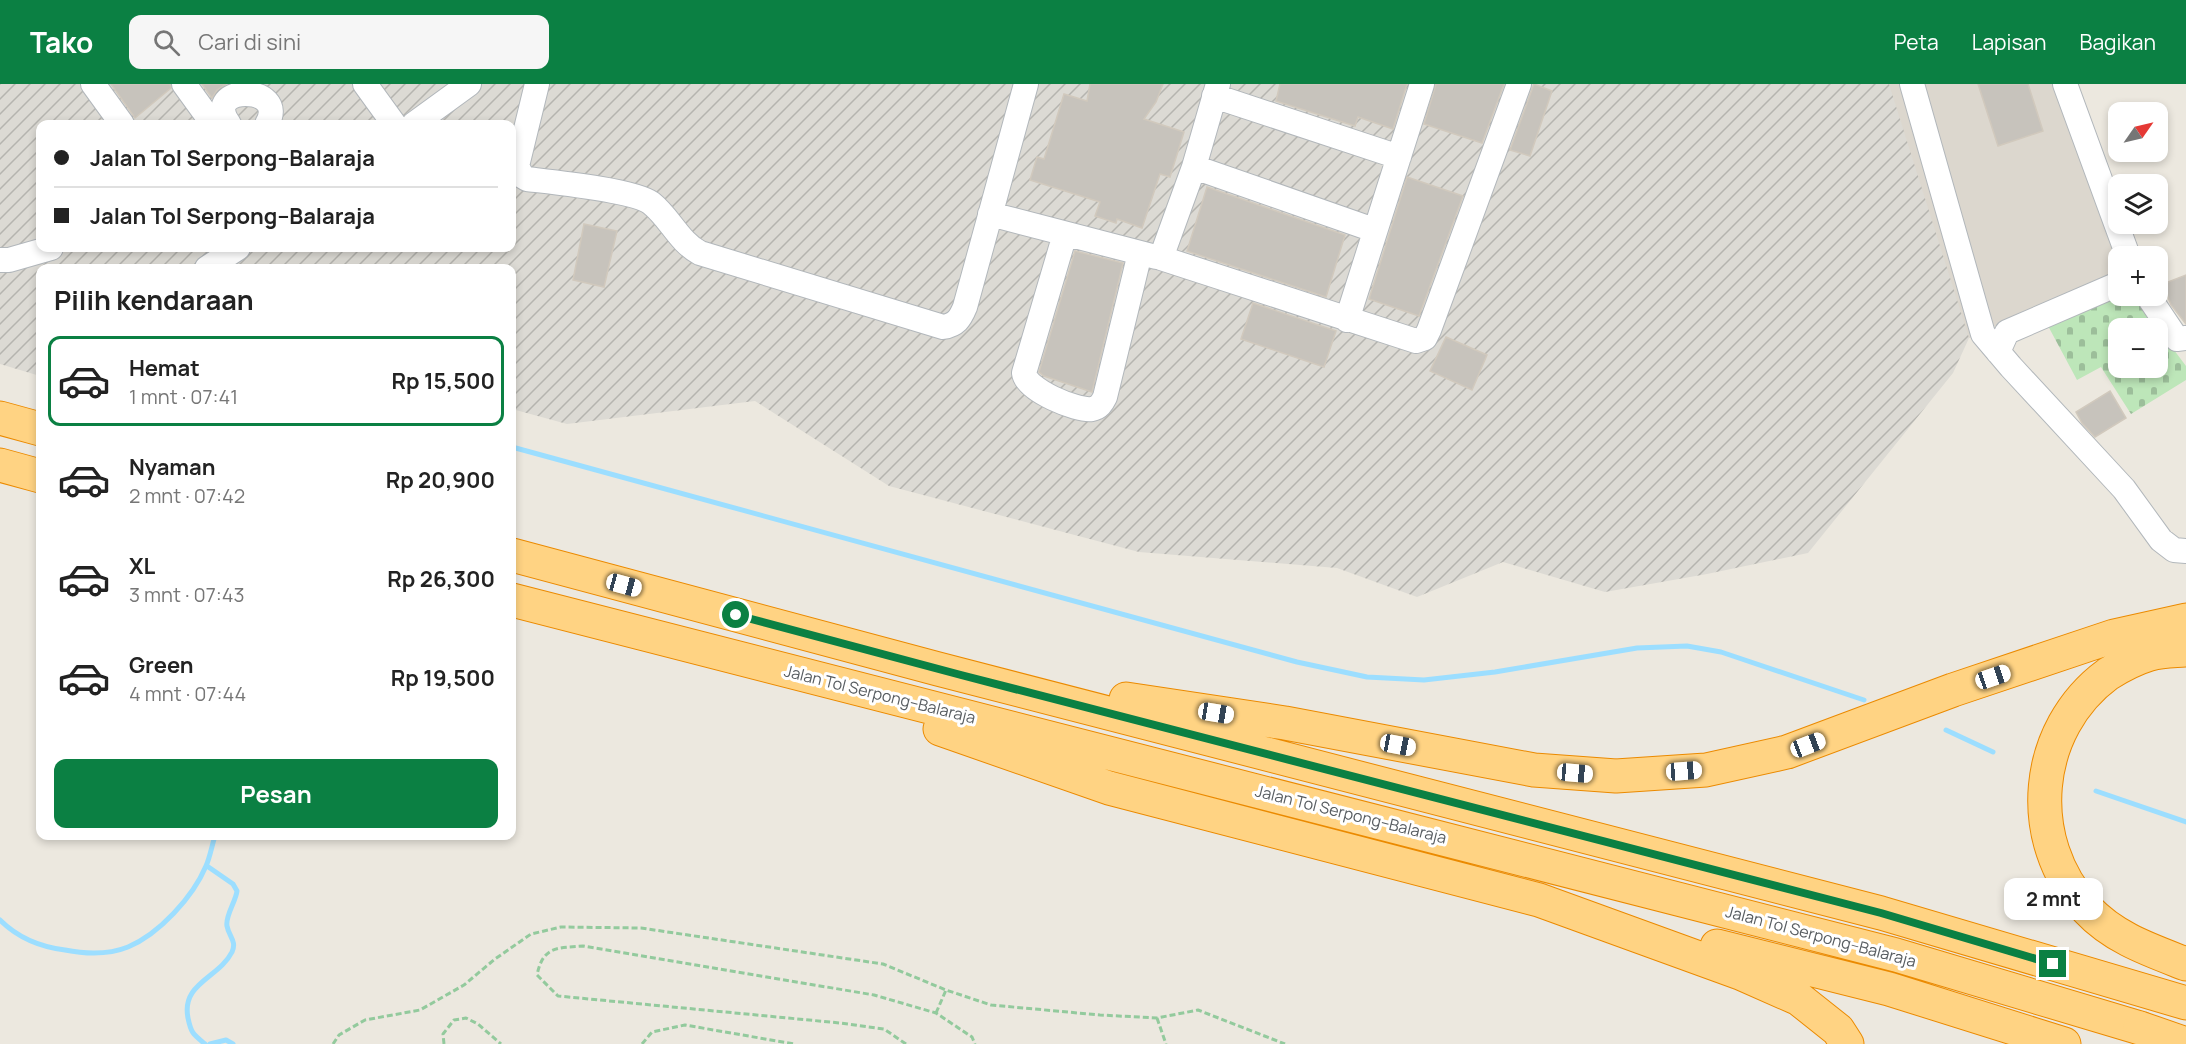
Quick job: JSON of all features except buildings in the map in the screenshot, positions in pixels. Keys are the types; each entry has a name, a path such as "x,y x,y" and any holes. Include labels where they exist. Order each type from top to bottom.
{"highway":[{"path":"0,418 36,428"},
{"path":"0,465 36,475"},
{"path":"516,556 938,669 1881,913 2184,1003"},
{"path":"1953,690 2089,626 2186,597"},
{"name":"Jalan Tol Serpong–Balaraja","path":"516,601 1896,955 2186,1044"},
{"path":"938,669 1285,723 1534,770 1616,776 1706,770 1787,752 1953,690 2114,636 2186,620"},
{"path":"2186,650 2149,654 2110,674 2078,701 2059,734 2044,785 2048,837 2061,873 2086,908 2110,929 2142,948 2186,963"},
{"path":"732,655 1109,788 1889,989 2064,1044"},
{"path":"1539,900 1740,973 1799,999 1838,1030 1847,1044"},
{"path":"2177,1044 2186,1037"}],"street":[{"path":"93,84 119,120"},
{"path":"184,84 218,120"},
{"path":"365,84 391,120"},
{"path":"420,120 469,84"},
{"path":"537,84 517,166 522,176 527,179 640,197 657,208 684,241 700,253 943,327 954,324 965,307 1026,84"},
{"path":"1347,320 1422,84"},
{"path":"990,214 1150,256 1416,342 1425,338 1519,84"},
{"path":"1912,84 1983,334 2124,489 2161,540 2174,550 2186,551"},
{"path":"2065,84 2124,246"},
{"path":"222,120 227,98 237,89 251,87 267,88 271,114 269,120"},
{"path":"1065,234 1024,373 1027,382 1034,388 1052,398 1090,410 1102,403 1105,397 1150,256 1194,167 1216,90 1400,157"},
{"path":"1194,167 1374,230"},
{"path":"0,260 9,260 37,252"},
{"path":"213,264 232,252"},
{"path":"1998,352 2007,332 2108,288"},
{"path":"2155,306 2177,339 2186,338"}],"path":[{"path":"333,1044 339,1035 365,1020 420,1010 464,985 495,959 531,934 561,927 641,928 883,964 946,990 991,1005 1157,1018 1198,1010 1285,1044"},
{"path":"906,1044 884,1029 558,996 537,975 540,961 555,948 583,946 874,995 936,1013 972,1037 975,1044"},
{"path":"936,1013 946,990"},
{"path":"444,1044 443,1034 454,1020 466,1018 478,1024 501,1044"},
{"path":"1157,1018 1166,1044"},
{"path":"642,1044 652,1032 685,1025 794,1044"}],"shaded area":[{"path":"0,84 2054,84 2114,246 2108,246 2108,275 1969,338 1953,373 1808,553 1605,592 1503,562 1417,597 1337,568 1139,552 889,486 755,401 567,424 516,410 516,264 36,264 36,375 0,364"},
{"path":"1889,84 2054,84 2114,246 2108,246 2108,275 1969,338"}],"green space":[{"path":"2108,300 2108,306 2141,306 2150,318 2108,318 2108,378 2101,367 2077,380 2047,324"},
{"path":"2168,342 2186,366 2186,380 2131,414 2108,378 2168,378"}],"waterway":[{"path":"516,448 1297,662 1367,677 1424,680 1495,672 1637,648 1687,646 1721,652 1864,700"},
{"path":"1946,730 1993,752"},
{"path":"2096,791 2186,822"},
{"path":"0,920 22,936 56,949 97,953 128,947 163,924 184,902 206,866 214,840"},
{"path":"205,1044 192,1030 187,1006 195,989 219,968 232,952 233,942 227,922 237,891 233,884 207,866"},
{"path":"210,1044 226,1040 233,1044"}],"route":[{"path":"736,615 1881,913 2053,964"}]}
